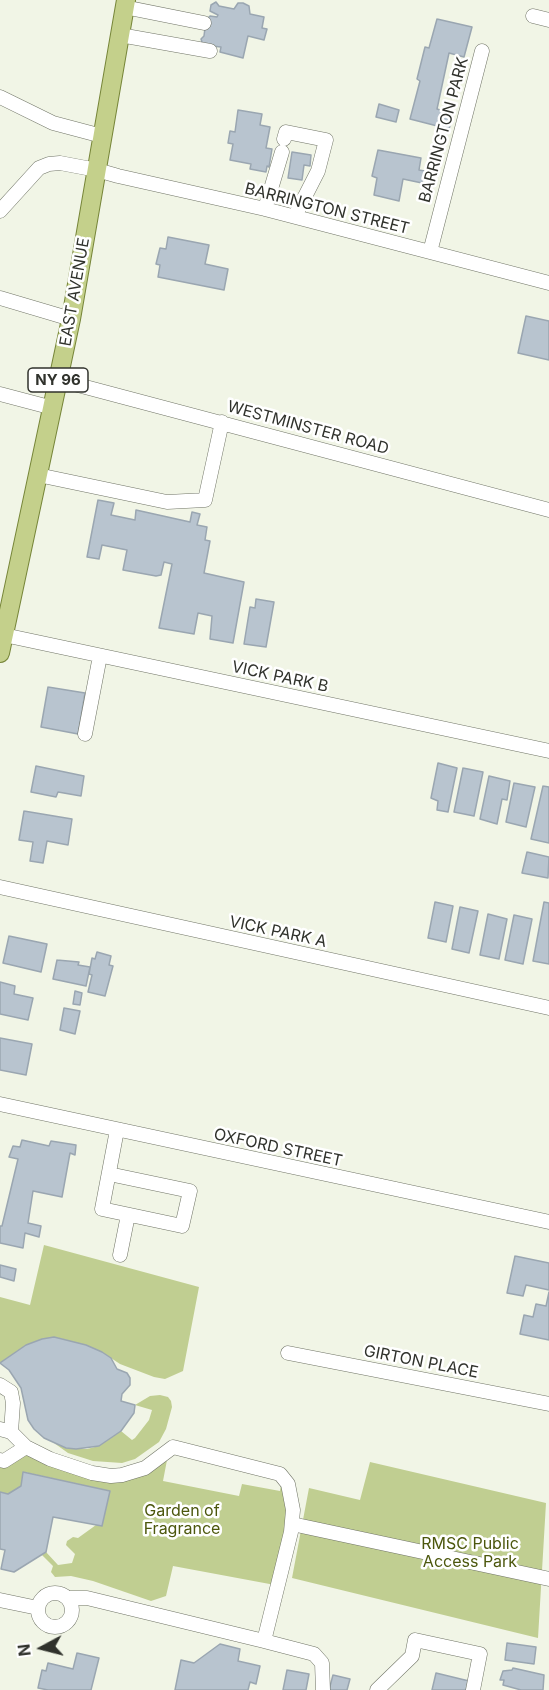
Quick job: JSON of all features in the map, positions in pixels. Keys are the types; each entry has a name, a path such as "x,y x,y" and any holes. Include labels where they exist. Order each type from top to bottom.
{"main road":[{"name":"EAST AVENUE","path":"0,653 4,635 7,589 38,475 71,320 125,3"}],"street":[{"path":"125,3 204,23"},
{"path":"532,16 549,20"},
{"path":"120,35 210,51"},
{"name":"BARRINGTON PARK","path":"430,252 482,51"},
{"path":"0,97 53,123 102,136"},
{"path":"265,209 286,132 326,140 318,171 295,216"},
{"name":"BARRINGTON STREET","path":"0,211 39,168 48,164 60,163 295,216 549,283"},
{"path":"0,298 71,320"},
{"name":"WESTMINSTER ROAD","path":"58,380 549,510"},
{"path":"0,394 53,408"},
{"path":"38,475 167,502 205,500 222,422"},
{"name":"VICK PARK B","path":"4,635 549,751"},
{"path":"85,734 100,656"},
{"name":"VICK PARK A","path":"0,887 549,1008"},
{"name":"OXFORD STREET","path":"0,1104 549,1222"},
{"path":"109,1174 190,1191 182,1226 102,1209 117,1130"},
{"path":"120,1255 128,1215"},
{"name":"GIRTON PLACE","path":"288,1353 549,1404"},
{"path":"0,1385 11,1392 13,1402 6,1431 26,1448 92,1473 122,1475 145,1468 173,1447 280,1474 288,1484 293,1510 292,1524 264,1641"},
{"path":"0,1460 4,1461 26,1448"},
{"path":"292,1524 549,1579"},
{"path":"67,1598 72,1614 60,1627 52,1628 41,1621 38,1608 40,1602 48,1594 54,1593 67,1598 87,1598 264,1641 314,1654 322,1663 323,1690"},
{"path":"0,1600 38,1608"},
{"path":"377,1690 412,1656 415,1640 480,1654 473,1690"}],"green space":[{"path":"44,1245 199,1287 183,1371 165,1379 154,1377 120,1364 86,1345 55,1337 26,1345 0,1363 0,1297 30,1305"},
{"path":"150,1396 168,1397 171,1401 172,1407 166,1429 159,1442 135,1459 122,1463 93,1461 68,1453 54,1443 66,1448 87,1449 99,1446 121,1431 132,1440 149,1420 152,1410 135,1405"},
{"name":"Garden of Fragrance","path":"27,1450 91,1475 167,1460 163,1481 239,1496 242,1484 280,1491 281,1483 288,1513 275,1585 173,1566 166,1596 151,1601 93,1581 71,1576 55,1577 51,1572 53,1566 42,1555 46,1552 58,1565 72,1563 75,1554 66,1545 67,1541 73,1537 78,1538 96,1525 102,1526 110,1491 24,1472 21,1486 8,1494 0,1492 0,1463"},
{"name":"RMSC Public Access Park","path":"370,1462 546,1503 538,1638 292,1578 309,1488 360,1500"}],"building":[{"path":"216,2 219,6 234,9 238,3 243,3 249,6 250,14 264,17 262,28 267,29 264,40 248,36 243,58 220,52 221,47 203,45 201,39 204,36 206,20 210,16 217,17 218,15 210,11 211,5"},
{"path":"437,19 472,27 464,57 449,53 437,109 453,114 449,129 410,119 420,81 417,79 425,47 429,48"},
{"path":"379,104 399,110 396,122 376,117"},
{"path":"238,110 262,114 260,125 270,127 266,148 272,149 266,172 250,169 251,164 230,160 233,144 228,143 230,131 235,132"},
{"path":"378,150 421,158 419,170 425,171 422,183 403,179 399,201 374,195 377,178 372,176"},
{"path":"292,152 311,155 310,166 304,165 302,180 288,178"},
{"path":"168,237 209,245 205,264 228,269 224,290 158,277 160,265 156,264 160,248 166,249"},
{"path":"526,316 549,321 549,360 518,353"},
{"path":"98,500 114,503 111,515 135,520 136,510 190,522 192,512 200,514 197,525 207,527 205,540 210,541 204,573 244,582 233,643 210,639 212,616 198,613 194,634 159,628 172,564 164,562 161,575 156,576 123,570 127,550 102,545 99,559 87,557"},
{"path":"256,599 274,602 266,647 244,644 250,607 255,608"},
{"path":"48,687 85,693 78,734 41,727"},
{"path":"438,763 457,768 448,812 437,810 438,801 431,798"},
{"path":"36,766 84,776 81,796 58,792 56,797 31,792"},
{"path":"463,768 483,772 474,816 454,812"},
{"path":"489,776 510,781 507,800 502,799 497,824 480,819"},
{"path":"514,783 535,787 526,827 506,822"},
{"path":"543,786 549,787 549,843 531,839"},
{"path":"24,811 72,819 68,845 47,841 43,863 30,861 33,842 19,840"},
{"path":"527,852 549,857 548,878 522,873"},
{"path":"435,902 453,906 446,942 428,938"},
{"path":"544,902 549,903 549,964 533,961"},
{"path":"460,907 478,911 469,953 452,949"},
{"path":"488,914 507,919 499,959 480,955"},
{"path":"514,915 532,919 523,964 505,960"},
{"path":"9,936 47,944 41,972 3,963"},
{"path":"97,952 111,956 109,965 113,966 105,996 88,992 92,975 89,974 92,958 95,959"},
{"path":"57,960 79,962 78,965 90,967 86,986 53,979"},
{"path":"0,982 15,986 14,994 33,998 28,1020 0,1014"},
{"path":"75,991 82,993 80,1005 73,1004"},
{"path":"64,1008 80,1011 75,1034 60,1030"},
{"path":"0,1038 32,1044 26,1075 0,1070"},
{"path":"22,1140 49,1146 51,1141 76,1145 75,1155 70,1153 62,1197 33,1191 28,1223 41,1226 39,1237 25,1233 23,1248 0,1243 0,1226 2,1226 18,1159 9,1157 13,1146 20,1147"},
{"path":"515,1256 549,1263 549,1290 526,1285 523,1296 507,1293"},
{"path":"0,1265 16,1269 14,1281 0,1277"},
{"path":"549,1292 549,1340 520,1334 524,1315 533,1317 536,1304 546,1306"},
{"path":"54,1337 86,1345 102,1352 111,1358 117,1369 127,1373 130,1378 130,1385 122,1394 121,1401 135,1405 134,1413 121,1431 99,1446 66,1448 44,1438 28,1420 21,1388 9,1370 0,1363 26,1345"},
{"path":"23,1472 110,1491 102,1526 53,1517 46,1552 14,1572 1,1569 5,1550 0,1549 0,1492 8,1494 21,1486"},
{"path":"507,1643 536,1647 534,1664 505,1660"},
{"path":"220,1644 240,1649 238,1661 260,1666 256,1684 250,1682 248,1690 175,1690 181,1660 194,1663"},
{"path":"77,1653 99,1658 91,1690 38,1688 42,1670 46,1671 48,1663 73,1669"},
{"path":"513,1668 544,1675 543,1690 521,1690 503,1685 504,1680 500,1680 503,1671"},
{"path":"287,1670 309,1674 306,1690 283,1690"},
{"path":"436,1673 469,1681 467,1690 432,1690"},
{"path":"333,1675 350,1679 347,1690 329,1690"}]}
